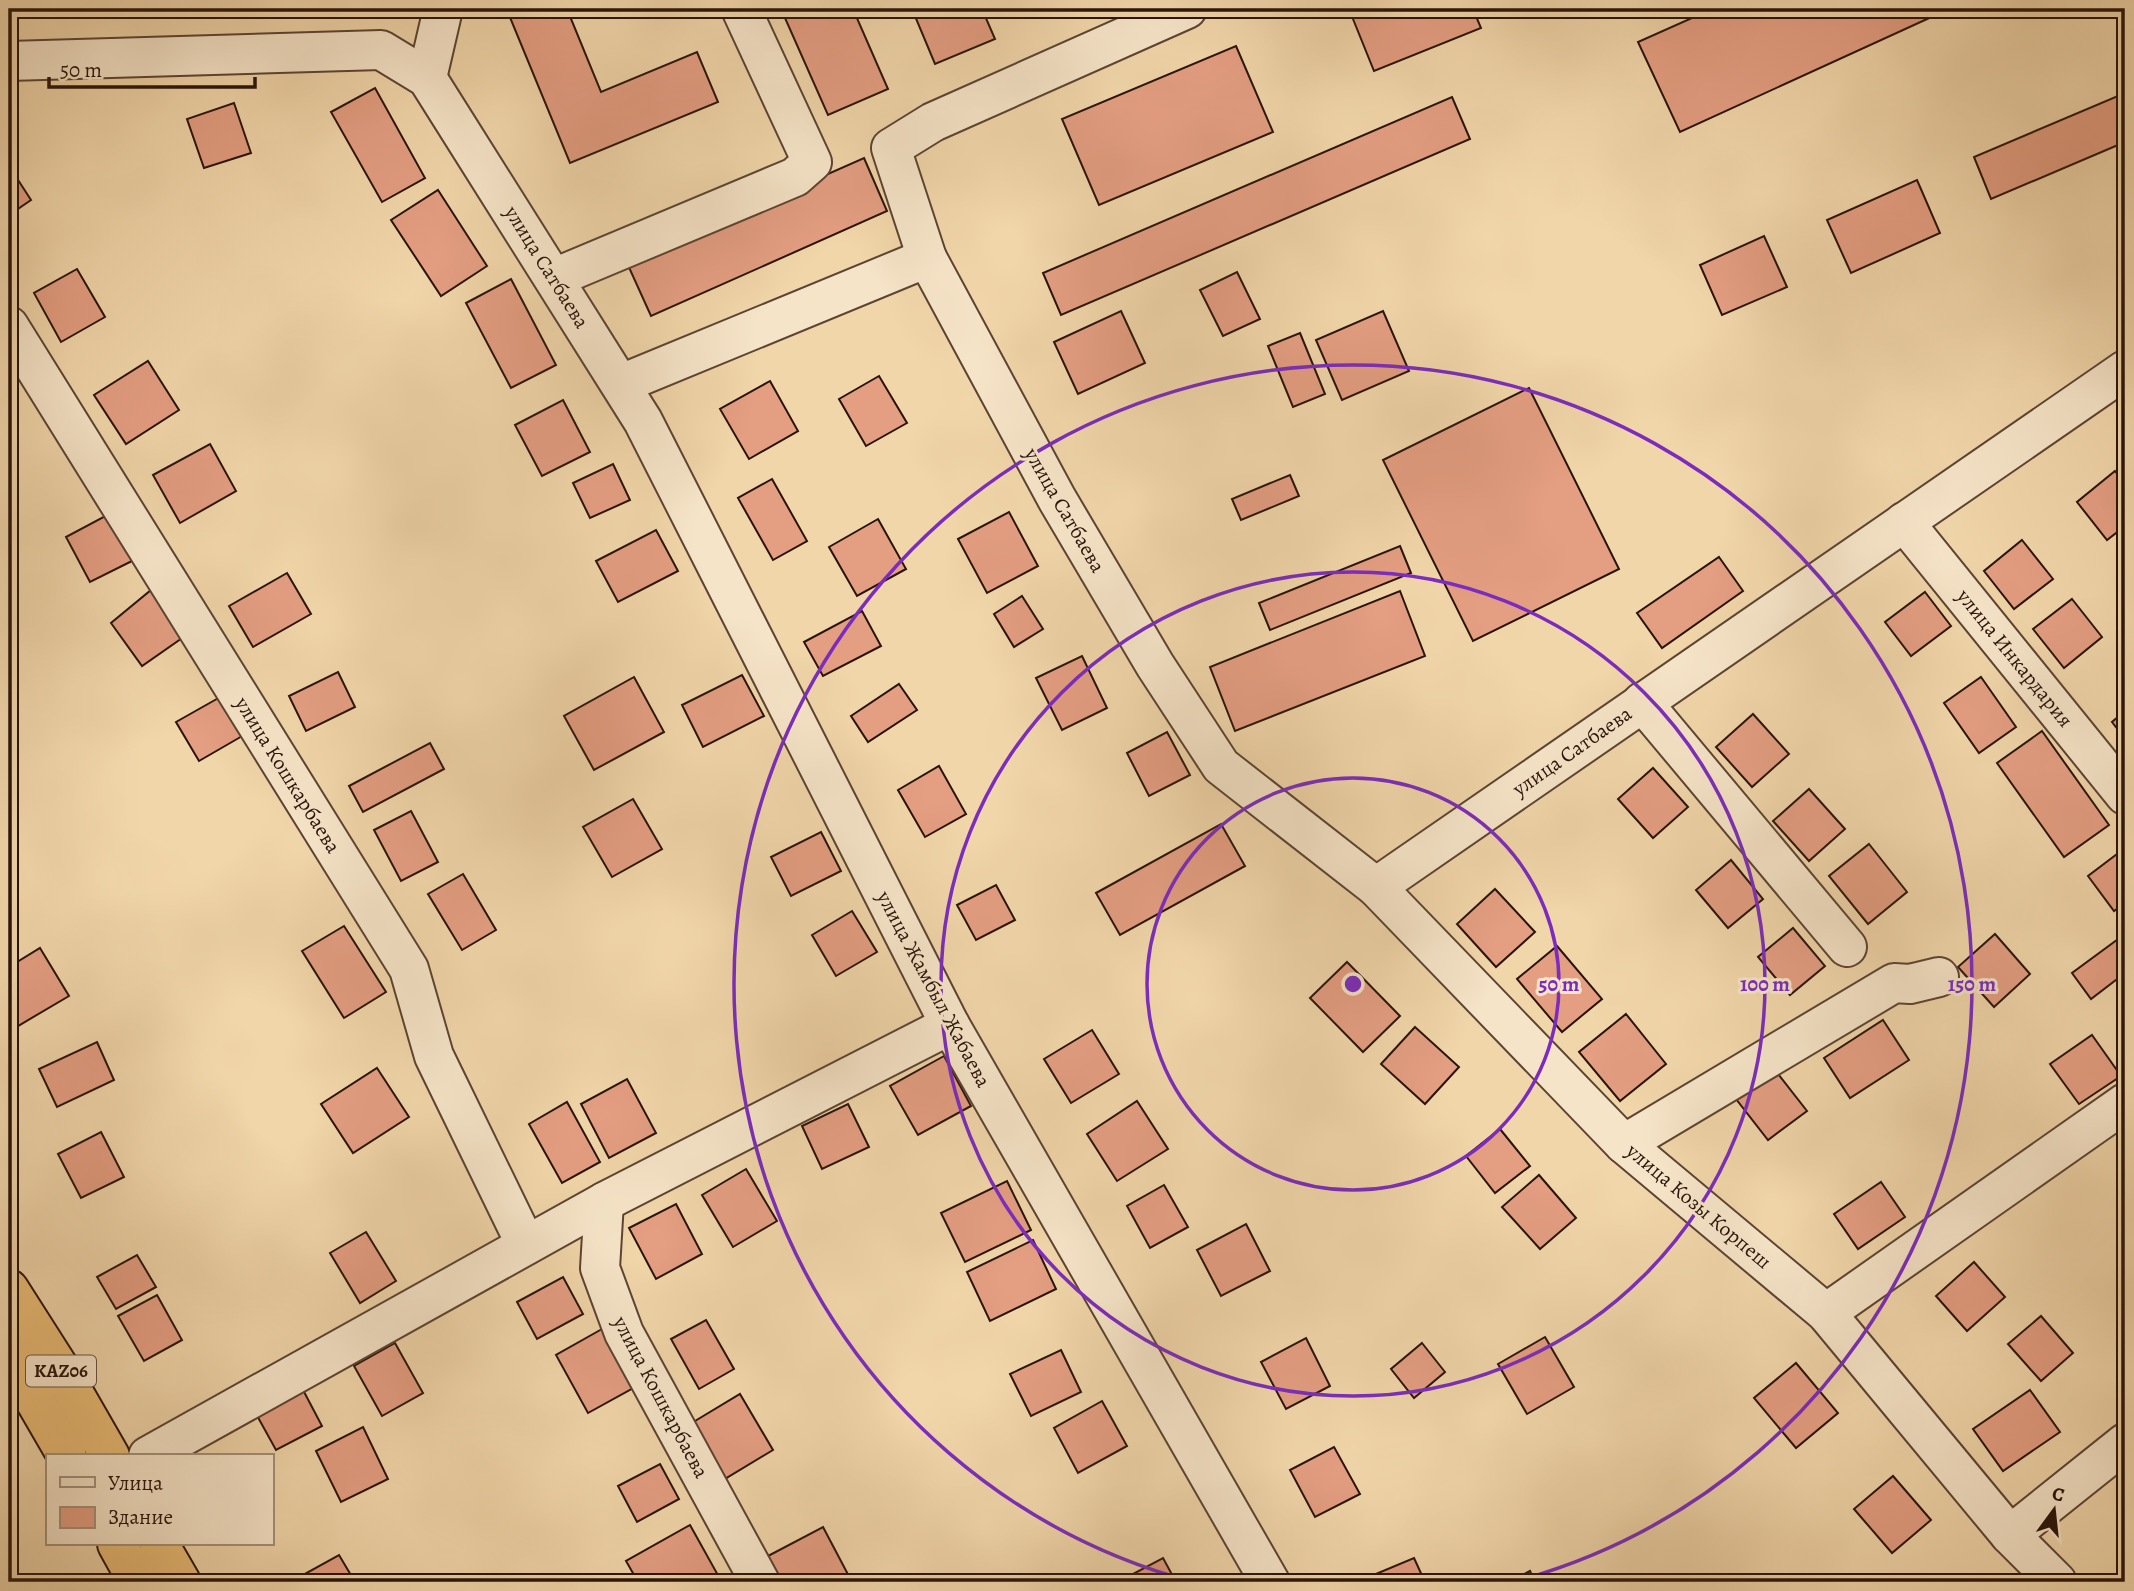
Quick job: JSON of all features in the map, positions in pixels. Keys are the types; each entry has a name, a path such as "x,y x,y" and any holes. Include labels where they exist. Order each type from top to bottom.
{"highway":[{"name":"KАZ06","path":"9,1289 44,1378 66,1454"},
{"name":"KАZ06","path":"9,1356 44,1378 108,1454"},
{"path":"118,1546 138,1582"},
{"path":"160,1546 181,1582"}],"street":[{"path":"426,78 443,9"},
{"path":"554,278 794,177 812,162 741,9"},
{"name":"улица Сатбаева","path":"1187,9 933,122 891,148 927,258 1057,499 1155,665 1221,766 1376,887 2125,370"},
{"name":"улица Сатбаева","path":"9,61 381,50 426,78 621,384"},
{"path":"621,384 927,258"},
{"name":"улица Кошкарбаева","path":"9,326 409,968 434,1056 526,1245"},
{"name":"улица Жамбыл Жабаева","path":"621,384 643,421 950,1025 1270,1582"},
{"name":"улица Инкардария","path":"1904,522 2125,794"},
{"path":"1642,702 1847,947"},
{"name":"улица Козы Корпеш","path":"1376,887 1623,1144 1825,1312 2010,1535 2057,1582"},
{"path":"1623,1144 1894,983 1910,984 1939,977"},
{"path":"152,1454 604,1202 950,1025"},
{"path":"1825,1312 2125,1103"},
{"name":"улица Кошкарбаева","path":"604,1202 600,1268 624,1333 760,1582"},
{"path":"2010,1535 2125,1443"}],"building":[{"path":"525,9 567,9 601,92 697,52 718,102 570,163 509,15"},
{"path":"781,9 853,9 888,89 828,115"},
{"path":"912,9 982,9 995,39 935,64"},
{"path":"1349,9 1473,9 1481,28 1374,71"},
{"path":"1712,9 1949,9 1680,132 1638,42"},
{"path":"1236,46 1273,132 1099,205 1062,119"},
{"path":"375,88 425,178 382,202 331,112"},
{"path":"2125,93 2125,142 1991,199 1974,157"},
{"path":"1452,97 1470,139 1061,315 1043,273"},
{"path":"234,103 251,153 204,168 187,119"},
{"path":"864,158 887,211 651,316 627,263"},
{"path":"9,166 31,200 9,215"},
{"path":"1917,180 1940,233 1851,273 1827,220"},
{"path":"438,190 487,266 441,296 391,220"},
{"path":"1764,236 1787,287 1722,315 1700,265"},
{"path":"77,269 105,317 61,342 34,293"},
{"path":"1237,272 1260,319 1223,336 1200,290"},
{"path":"511,279 556,365 511,388 466,303"},
{"path":"1121,311 1145,363 1078,394 1054,342"},
{"path":"1383,311 1409,371 1342,400 1316,340"},
{"path":"1300,333 1325,394 1293,407 1268,346"},
{"path":"148,361 179,410 126,444 94,395"},
{"path":"879,376 907,423 866,446 839,399"},
{"path":"770,381 798,431 749,459 720,409"},
{"path":"1529,388 1619,569 1473,641 1383,460"},
{"path":"563,400 590,452 542,476 515,425"},
{"path":"210,444 236,491 180,523 153,475"},
{"path":"613,464 630,500 590,518 573,483"},
{"path":"2115,471 2125,484 2125,526 2107,540 2077,502"},
{"path":"1290,475 1299,496 1241,520 1232,499"},
{"path":"772,479 807,541 773,560 738,498"},
{"path":"1009,512 1038,566 987,593 958,539"},
{"path":"109,514 134,560 90,582 66,537"},
{"path":"878,519 906,569 857,596 829,547"},
{"path":"656,530 678,571 618,602 596,561"},
{"path":"2022,540 2053,579 2014,609 1984,571"},
{"path":"1400,546 1411,573 1270,630 1259,603"},
{"path":"1719,557 1743,591 1662,648 1637,613"},
{"path":"287,573 311,614 253,647 229,606"},
{"path":"151,590 185,636 142,666 111,623"},
{"path":"1400,591 1425,656 1235,731 1210,667"},
{"path":"1925,592 1951,626 1911,656 1885,622"},
{"path":"1022,596 1043,629 1014,647 994,614"},
{"path":"2072,599 2102,637 2064,668 2033,629"},
{"path":"862,611 881,646 823,676 804,642"},
{"path":"1082,656 1107,708 1062,730 1036,678"},
{"path":"338,672 355,707 306,731 289,696"},
{"path":"742,675 764,716 703,747 682,705"},
{"path":"634,677 664,732 594,770 564,716"},
{"path":"1981,677 2016,727 1979,753 1944,703"},
{"path":"899,684 917,710 868,742 851,716"},
{"path":"222,696 244,735 199,761 176,722"},
{"path":"2125,711 2125,739 2112,722"},
{"path":"1753,714 1789,754 1752,787 1716,747"},
{"path":"2042,731 2109,825 2064,857 1997,763"},
{"path":"1167,732 1190,775 1149,796 1127,753"},
{"path":"430,743 444,769 363,812 349,786"},
{"path":"939,766 966,814 925,837 898,790"},
{"path":"1653,768 1688,807 1653,838 1618,799"},
{"path":"1809,789 1845,829 1809,861 1773,821"},
{"path":"633,799 662,849 612,877 583,827"},
{"path":"411,811 438,862 401,881 374,830"},
{"path":"1221,824 1245,866 1120,935 1096,893"},
{"path":"821,832 841,871 791,896 771,857"},
{"path":"1869,844 1907,892 1868,924 1829,876"},
{"path":"2125,848 2125,903 2114,911 2088,876"},
{"path":"1731,860 1763,899 1728,928 1696,890"},
{"path":"463,874 496,930 462,950 428,894"},
{"path":"996,885 1015,920 976,940 957,905"},
{"path":"1495,889 1535,932 1496,967 1457,924"},
{"path":"852,911 877,952 836,976 812,935"},
{"path":"344,926 386,992 344,1018 302,951"},
{"path":"1793,928 1825,966 1790,995 1758,957"},
{"path":"1995,934 2030,974 1994,1007 1958,967"},
{"path":"2125,934 2125,973 2091,999 2072,973"},
{"path":"1557,946 1602,999 1562,1032 1517,979"},
{"path":"40,948 69,996 18,1026 9,1010 9,967"},
{"path":"1347,962 1400,1016 1363,1052 1310,998"},
{"path":"1626,1014 1666,1064 1620,1101 1579,1052"},
{"path":"1883,1020 1909,1060 1850,1098 1824,1058"},
{"path":"1415,1027 1459,1067 1425,1104 1381,1064"},
{"path":"1092,1030 1119,1074 1071,1103 1044,1059"},
{"path":"2092,1035 2121,1076 2079,1104 2050,1064"},
{"path":"97,1042 114,1080 57,1107 39,1069"},
{"path":"944,1056 971,1106 918,1135 890,1086"},
{"path":"377,1068 409,1117 353,1153 321,1104"},
{"path":"1775,1070 1807,1111 1768,1140 1736,1099"},
{"path":"627,1079 656,1133 609,1158 581,1104"},
{"path":"1137,1101 1168,1149 1117,1181 1087,1134"},
{"path":"567,1102 600,1162 562,1183 529,1124"},
{"path":"848,1104 869,1147 822,1169 802,1126"},
{"path":"1500,1129 1530,1166 1495,1193 1466,1156"},
{"path":"101,1132 124,1177 81,1198 58,1154"},
{"path":"746,1169 777,1221 733,1247 702,1195"},
{"path":"1539,1175 1576,1218 1540,1249 1502,1207"},
{"path":"1007,1181 1031,1230 965,1262 941,1213"},
{"path":"1881,1182 1905,1217 1858,1249 1834,1214"},
{"path":"1164,1185 1188,1227 1150,1248 1127,1206"},
{"path":"676,1204 702,1254 656,1279 629,1228"},
{"path":"1246,1224 1270,1271 1221,1296 1197,1250"},
{"path":"366,1232 396,1281 360,1303 330,1253"},
{"path":"1033,1240 1056,1289 990,1321 967,1272"},
{"path":"137,1255 156,1287 116,1309 97,1277"},
{"path":"1974,1262 2005,1297 1967,1331 1936,1296"},
{"path":"563,1277 583,1314 537,1339 517,1302"},
{"path":"157,1295 182,1340 144,1361 118,1316"},
{"path":"2041,1316 2073,1353 2041,1381 2008,1344"},
{"path":"706,1320 734,1369 699,1389 671,1339"},
{"path":"602,1329 635,1387 588,1413 556,1355"},
{"path":"1545,1337 1574,1387 1527,1414 1498,1364"},
{"path":"1306,1338 1330,1386 1286,1409 1261,1362"},
{"path":"395,1343 423,1393 382,1416 354,1366"},
{"path":"1422,1343 1445,1372 1414,1398 1391,1369"},
{"path":"1061,1350 1081,1392 1031,1416 1010,1374"},
{"path":"1796,1363 1838,1413 1796,1448 1754,1398"},
{"path":"302,1388 322,1426 276,1450 255,1412"},
{"path":"2030,1390 2060,1432 2003,1471 1973,1429"},
{"path":"740,1394 773,1450 723,1480 690,1424"},
{"path":"1102,1401 1127,1446 1078,1473 1054,1428"},
{"path":"363,1427 388,1479 341,1502 316,1451"},
{"path":"1334,1447 1360,1494 1315,1517 1290,1470"},
{"path":"660,1464 679,1499 637,1522 618,1486"},
{"path":"1893,1476 1931,1520 1892,1553 1854,1509"},
{"path":"690,1525 719,1577 710,1582 638,1582 626,1561"},
{"path":"823,1527 852,1582 782,1582 768,1556"},
{"path":"339,1555 355,1582 292,1581"},
{"path":"1163,1558 1176,1582 1118,1582"},
{"path":"1414,1558 1425,1582 1374,1582 1371,1576"},
{"path":"1530,1571 1535,1582 1509,1582"}]}
